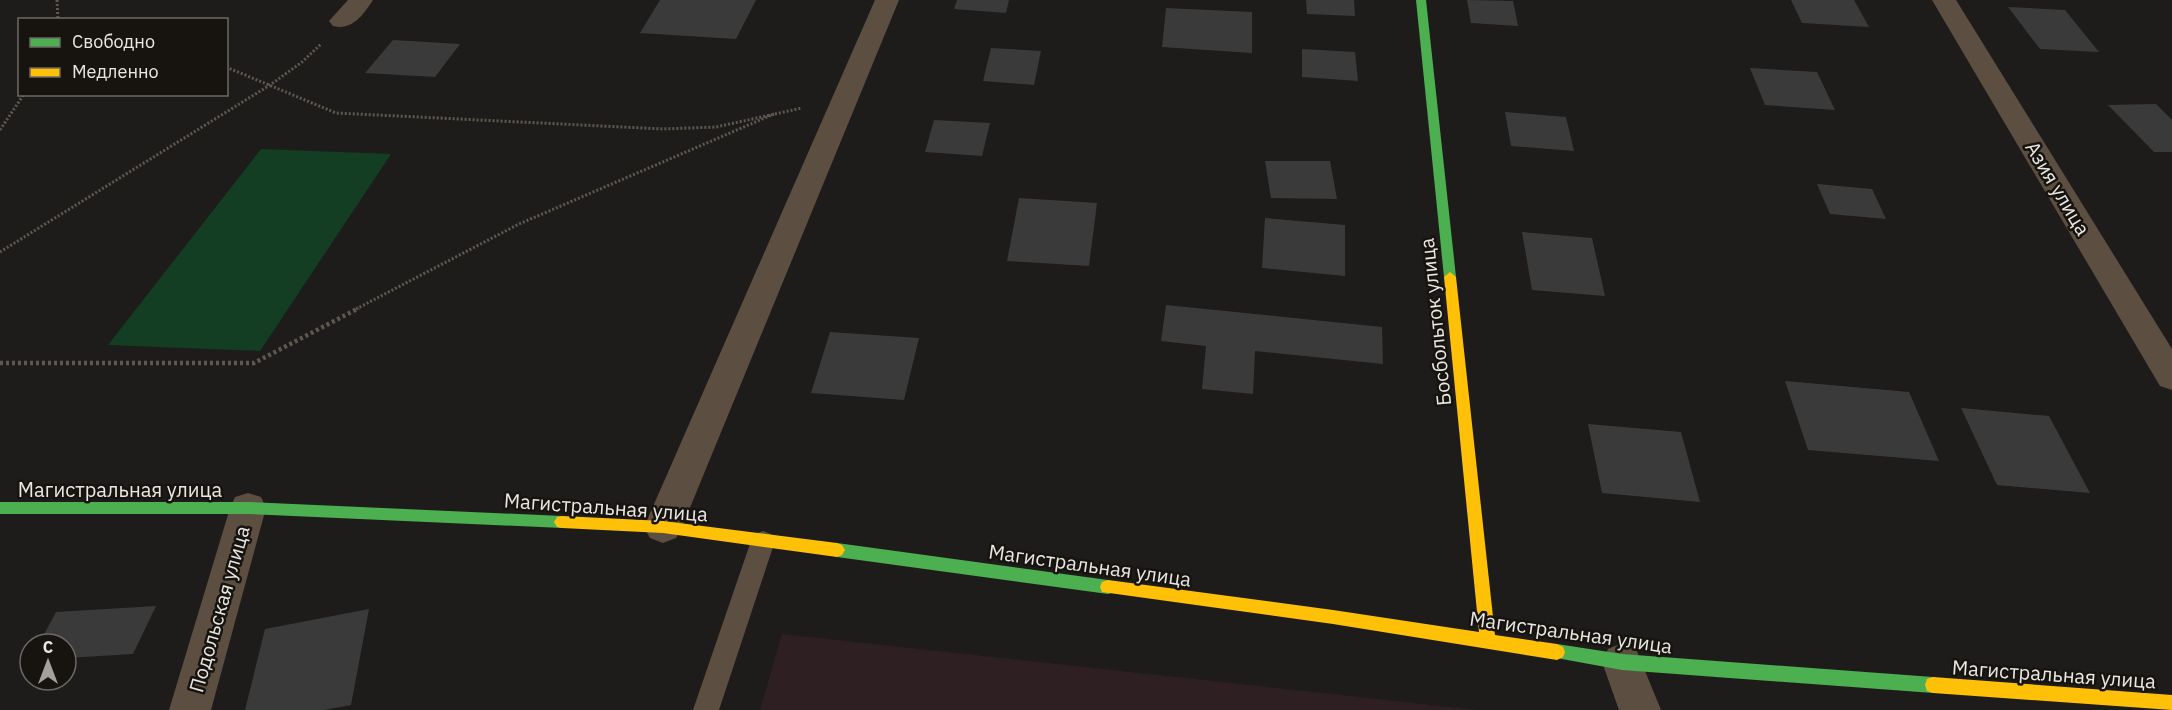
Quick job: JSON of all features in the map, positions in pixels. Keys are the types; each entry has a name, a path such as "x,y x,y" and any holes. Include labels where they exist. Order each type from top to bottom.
{"street":[{"path":"342,21 361,0"},
{"path":"663,527 887,0"},
{"name":"Босбольток улица","path":"1421,0 1488,641"},
{"name":"Азия улица","path":"1944,0 2172,377"},
{"name":"Магистральная улица","path":"0,508 248,508 663,527 1333,617 1622,662 2172,703"},
{"name":"Подольская улица","path":"190,710 248,508"},
{"path":"1622,662 1640,710"}],"lane":[{"path":"706,710 763,541"}],"path":[{"path":"57,0 58,18"},
{"path":"0,252 270,86 311,55 342,21"},
{"path":"228,69 336,113 663,129 716,127 806,107"},
{"path":"0,130 23,96"},
{"path":"0,363 254,363 519,224 774,114"}],"shaded area":[{"path":"782,634 1477,710 760,710"}],"green space":[{"path":"261,149 391,154 260,351 108,345"}],"building":[{"path":"660,0 756,0 736,39 640,33"},
{"path":"957,0 1009,0 1006,13 954,9"},
{"path":"1306,0 1354,0 1355,16 1307,14"},
{"path":"1467,0 1513,1 1518,26 1471,23"},
{"path":"1791,0 1854,0 1869,27 1802,23"},
{"path":"2008,7 2065,10 2099,52 2040,49"},
{"path":"1166,8 1252,12 1252,53 1162,47"},
{"path":"393,40 460,44 435,77 365,73"},
{"path":"991,48 1041,51 1034,85 983,81"},
{"path":"1302,49 1355,52 1358,81 1302,77"},
{"path":"1750,68 1817,72 1835,110 1765,105"},
{"path":"2156,104 2172,120 2172,152 2154,152 2108,105"},
{"path":"1505,112 1566,117 1574,151 1511,146"},
{"path":"934,120 990,123 982,156 925,152"},
{"path":"1265,161 1330,161 1337,199 1271,198"},
{"path":"1817,184 1872,189 1886,219 1830,214"},
{"path":"1019,198 1097,203 1089,266 1007,261"},
{"path":"1265,218 1345,225 1345,276 1262,268"},
{"path":"1522,232 1592,238 1605,296 1532,290"},
{"path":"1166,305 1382,327 1383,364 1255,351 1253,394 1202,389 1206,346 1161,341"},
{"path":"830,332 919,338 904,400 811,393"},
{"path":"1785,381 1909,392 1939,461 1808,450"},
{"path":"1961,408 2049,416 2090,493 1997,485"},
{"path":"1588,424 1681,432 1700,502 1602,493"},
{"path":"156,606 133,654 78,657 78,632 45,632 56,612"},
{"path":"369,609 351,705 324,710 245,710 265,629"}],"traffic: fast":[{"path":"1421,0 1450,277"},
{"path":"0,508 248,508 562,522"},
{"path":"837,550 1108,587"},
{"path":"1557,652 1622,662 1933,685"}],"traffic: slow":[{"path":"1450,277 1488,641"},
{"path":"562,522 663,527 837,550"},
{"path":"1108,587 1333,617 1557,652"},
{"path":"1933,685 2172,703"}]}
